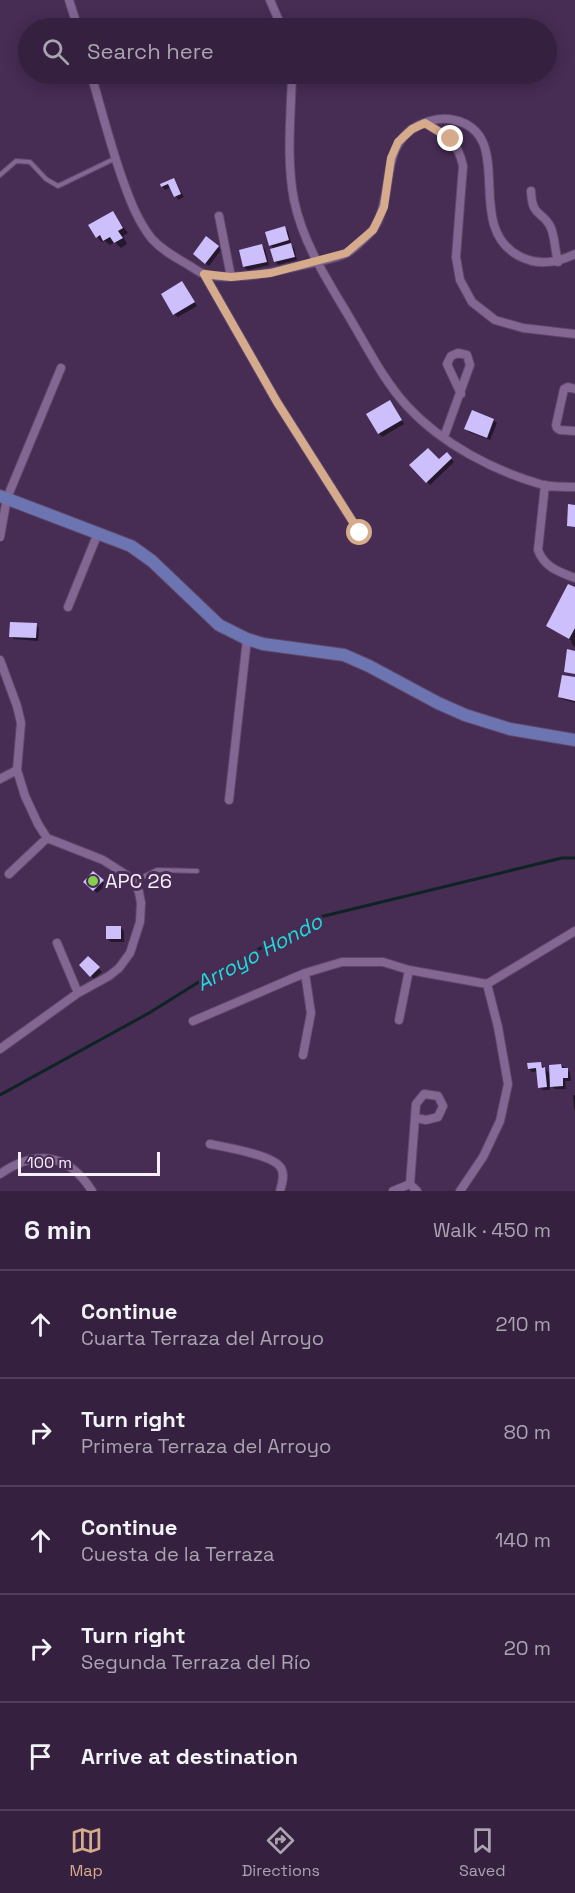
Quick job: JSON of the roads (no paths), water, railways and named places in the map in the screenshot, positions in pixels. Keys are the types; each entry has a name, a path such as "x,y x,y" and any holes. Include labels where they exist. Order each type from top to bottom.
{"main road":[{"path":"3,497 117,539 141,552 219,625 246,639 262,644 344,656 369,666 465,715 510,729 575,740"}],"street":[{"path":"69,0 75,18"},
{"path":"270,0 278,18"},
{"path":"94,84 136,215 153,240 168,253 204,274 231,277 271,273 346,253 373,230 384,207 391,158 398,142 412,129 442,118 457,120 472,128 483,140 488,155 490,215 497,236 511,252 528,261 550,263 575,254"},
{"path":"292,84 290,168 294,201 306,239 316,262 388,380 407,406 467,453 510,473 545,485 575,487"},
{"path":"425,123 451,139 460,152 463,166 456,257 460,280 472,302 495,320 523,328 575,334"},
{"path":"531,191 534,209 548,222 558,262"},
{"path":"219,216 231,277"},
{"path":"204,274 277,402 360,533"},
{"path":"0,537 3,497 61,368"},
{"path":"575,388 564,388 556,424 560,430 575,431"},
{"path":"444,437 461,394"},
{"path":"545,485 538,550 541,559 550,567 575,578"},
{"path":"69,607 98,533"},
{"path":"228,800 246,639"},
{"path":"0,660 21,723 17,770 30,809 47,838 103,860 123,872 134,882 141,898 141,917 130,953 114,973 78,993 0,1048"},
{"path":"0,779 17,770"},
{"path":"9,873 47,838"},
{"path":"193,1021 305,973 342,962 383,962 409,970 487,984 575,931"},
{"path":"57,943 78,993"},
{"path":"399,1020 409,970"},
{"path":"303,1055 311,1013 305,973"},
{"path":"460,1191 483,1157 500,1121 508,1084 498,1027 487,984"},
{"path":"393,1191 412,1189 416,1118"},
{"path":"210,1144 270,1159 281,1166 283,1173 280,1191"},
{"path":"0,1174 25,1160 41,1157 54,1159 67,1164 78,1173 92,1191"}],"lane":[{"path":"0,175 16,161 30,162 46,180 58,186 116,158"},
{"path":"134,882 156,870 197,871"}],"waterway":[{"name":"Arroyo Hondo","path":"0,1095 149,1013 210,975 320,917 562,858 575,858"}],"place":[{"name":"APC 26","path":"93,881"}]}
